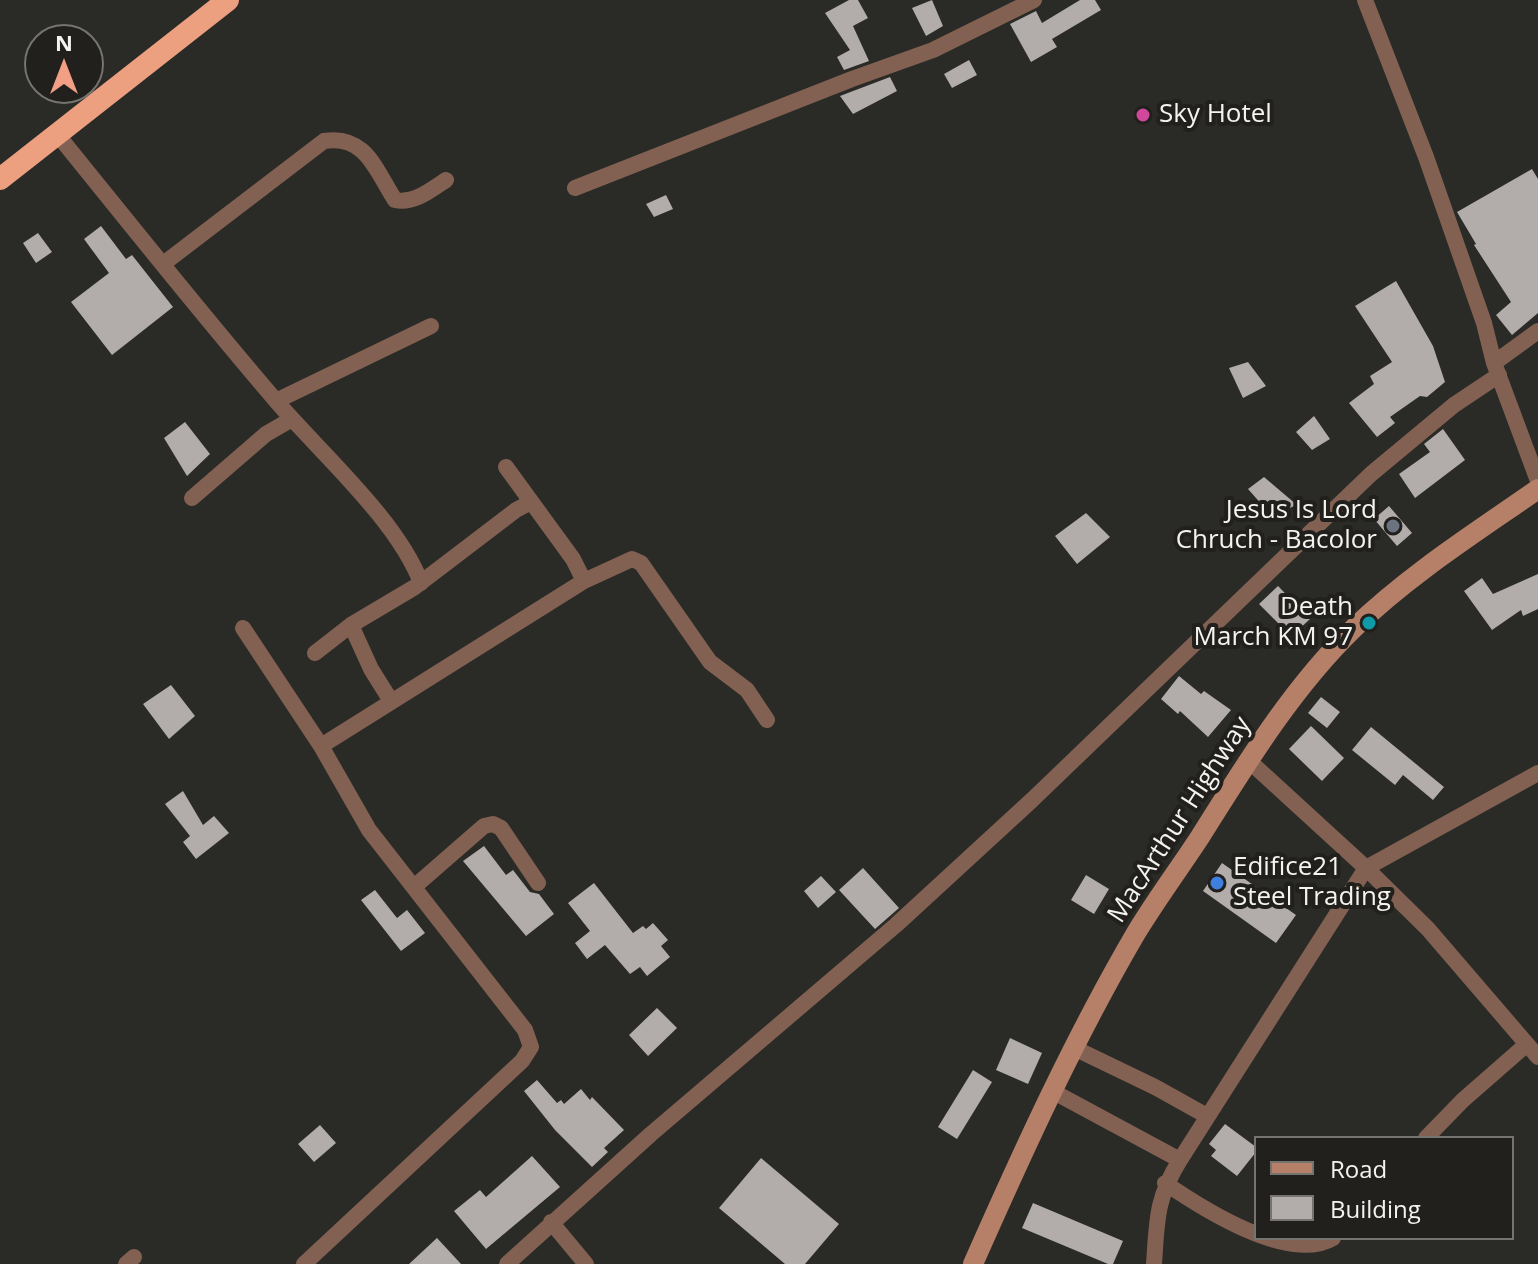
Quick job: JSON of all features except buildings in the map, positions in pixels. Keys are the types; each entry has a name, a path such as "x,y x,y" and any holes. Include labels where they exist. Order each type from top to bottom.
{"highway":[{"path":"0,179 228,0"}],"main road":[{"name":"MacArthur Highway","path":"973,1264 1052,1091 1138,929 1248,760 1295,695 1356,626 1410,579 1538,489"}],"street":[{"path":"575,188 933,50 1034,0"},
{"path":"1365,0 1426,157 1538,481"},
{"path":"57,134 276,401 366,500 404,551 421,583"},
{"path":"163,264 324,141 348,141 362,148 395,200 403,202 422,196 446,180"},
{"path":"276,401 431,326"},
{"path":"507,1264 551,1222 896,925 1032,800 1371,474 1538,331"},
{"path":"192,498 266,434 292,419"},
{"path":"506,467 573,559 584,581"},
{"path":"315,653 351,625 421,583 516,510 531,502"},
{"path":"321,746 584,581 632,559 641,563 710,662 747,690 767,720"},
{"path":"351,625 371,669 391,701"},
{"path":"243,628 321,746 369,830 525,1030 531,1047 522,1061 304,1264"},
{"path":"1248,760 1428,929 1532,1050 1463,1100 1428,1136"},
{"path":"1154,1264 1156,1220 1165,1183 1366,868 1538,773"},
{"path":"414,887 484,826 493,824 501,828 538,883"},
{"path":"1074,1048 1207,1116"},
{"path":"1052,1091 1180,1160"},
{"path":"1165,1183 1252,1240 1284,1251 1315,1249 1331,1240"},
{"path":"551,1222 586,1264"}],"place":[{"name":"Sky Hotel","path":"1143,115"},
{"name":"Jesus Is Lord Chruch - Bacolor","path":"1393,526"},
{"name":"Death March KM 97","path":"1369,623"},
{"name":"Edifice21 Steel Trading","path":"1217,883"}]}
